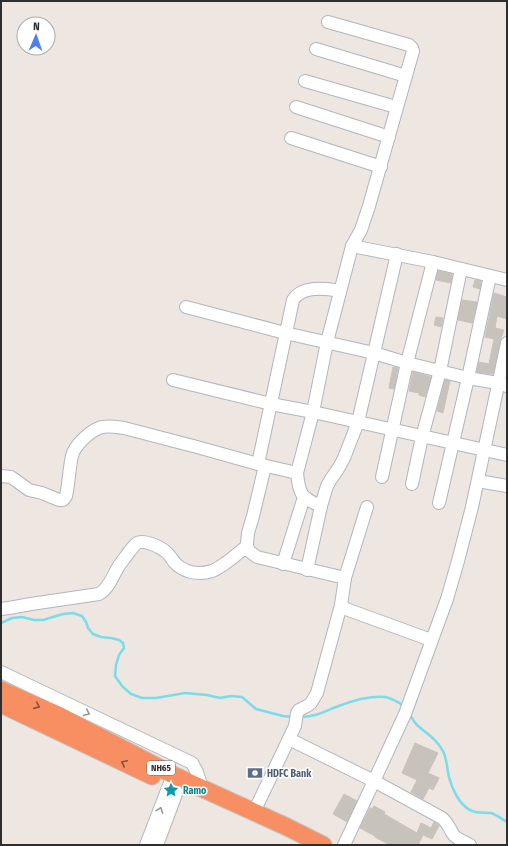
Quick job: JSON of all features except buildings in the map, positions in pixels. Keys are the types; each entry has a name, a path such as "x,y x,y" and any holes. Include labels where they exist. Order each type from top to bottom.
{"highway":[{"name":"NH65","path":"1,690 58,715 176,782 298,845"},
{"name":"NH65","path":"1,704 176,782 202,788 323,845"}],"street":[{"path":"320,506 312,503 304,497 299,490 297,473 313,412 327,342 352,246 362,230 413,51 411,46 328,22"},
{"path":"316,50 406,76"},
{"path":"305,80 396,107"},
{"path":"296,107 389,137"},
{"path":"291,138 381,167"},
{"path":"352,246 397,254 507,280"},
{"path":"307,570 320,506 330,479 344,458 358,422 397,254"},
{"path":"382,477 433,262"},
{"path":"412,484 422,437 440,372 461,269"},
{"path":"439,503 490,276"},
{"path":"340,291 318,288 306,290 299,293 293,300 272,404 255,509 248,533 247,546 249,551 257,557 345,578"},
{"path":"186,307 286,333 374,353 440,372 502,385"},
{"path":"344,845 405,714 447,599 472,507 484,450 502,385 507,343"},
{"path":"173,380 272,404 507,455"},
{"path":"1,476 11,477 29,490 63,500 66,496 71,458 76,446 85,437 99,428 111,427 124,428 297,473"},
{"path":"478,481 507,486"},
{"path":"283,564 304,497"},
{"path":"254,812 289,739 299,710 311,703 317,694 341,605 345,578 367,507"},
{"path":"1,609 38,602 99,594 104,590 118,568 138,542 148,542 162,549 167,552 175,563 192,573 212,571 220,568 247,546"},
{"path":"341,605 346,609 431,640"},
{"path":"1,672 192,763 197,772 202,788"},
{"path":"289,739 374,781 442,818 449,825 455,837 470,845"},
{"path":"146,845 176,782"},
{"path":"157,845 176,782"}],"waterway":[{"path":"1,623 12,618 22,617 34,620 43,620 63,614 73,613 82,616 93,634 119,640 123,643 124,648 119,655 115,676 122,686 131,694 142,698 156,698 185,693 220,698 231,696 242,697 256,709 293,717"},
{"path":"300,717 315,715 354,701 373,697 392,699 403,705"},
{"path":"410,715 417,725 442,748 452,786 456,796 462,804 472,811 491,813 507,822"}],"place":[{"name":"HDFC Bank","path":"255,773"},
{"name":"Ramo","path":"171,790"}]}
